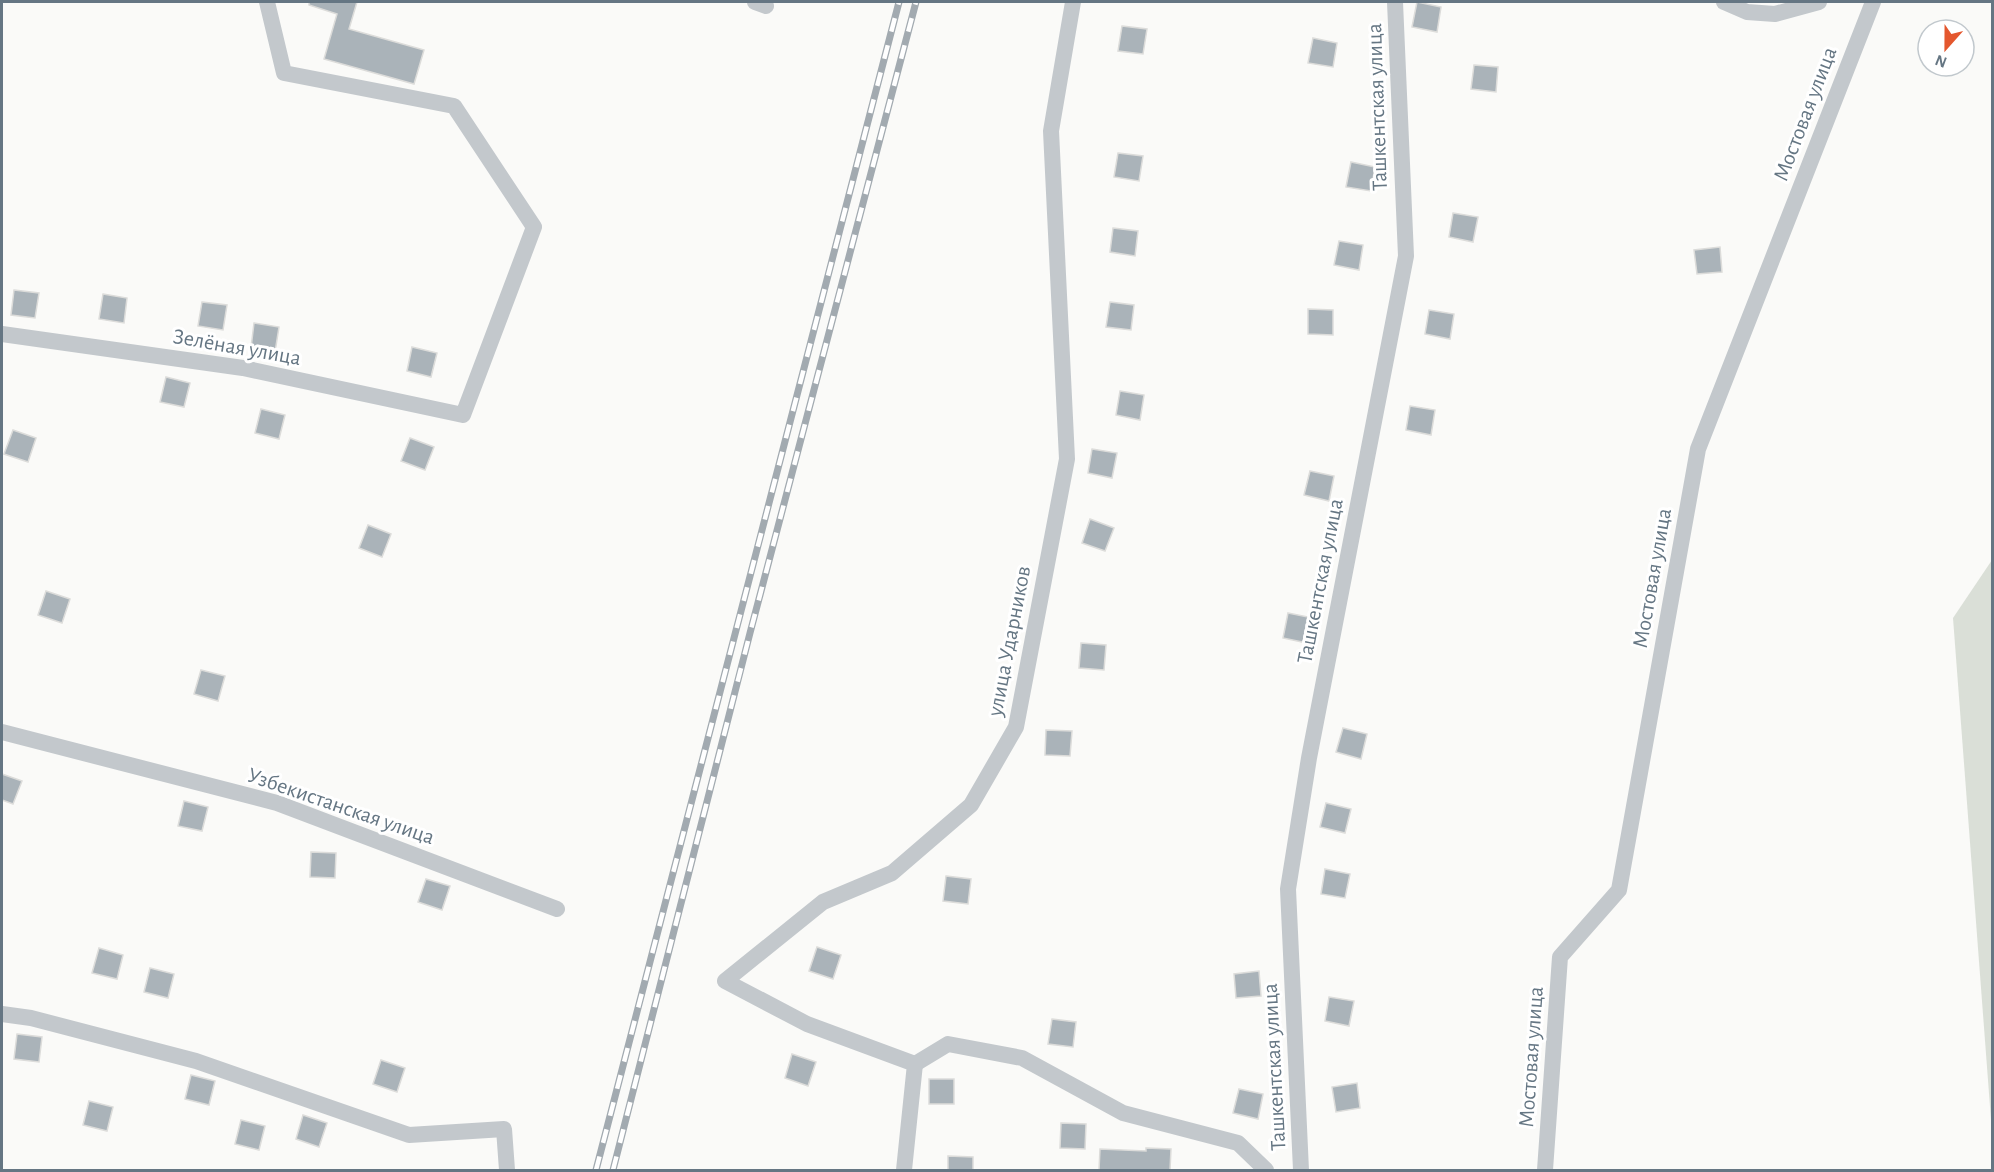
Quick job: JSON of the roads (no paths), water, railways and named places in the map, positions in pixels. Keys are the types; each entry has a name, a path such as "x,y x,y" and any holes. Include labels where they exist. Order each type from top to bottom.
{"street":[{"name":"Зелёная улица","path":"2,334 243,368 464,415 534,227 454,106 284,73 267,2"},
{"name":"улица Ударников","path":"915,1064 807,1024 725,981 823,902 892,873 971,805 1016,728 1067,459 1051,131 1073,2"},
{"name":"Ташкентская улица","path":"1301,1170 1288,889 1309,758 1406,256 1395,2"},
{"path":"1724,2 1747,12 1775,14 1819,2"},
{"name":"Мостовая улица","path":"1545,1170 1560,957 1619,890 1698,449 1873,2"},
{"name":"Узбекистанская улица","path":"2,732 277,803 557,909"},
{"path":"2,1014 30,1018 196,1061 409,1135 504,1129 507,1170"},
{"path":"904,1170 915,1064 948,1044 1022,1058 1122,1113 1238,1143 1266,1170"}],"railway":[{"path":"596,1170 899,2"},
{"path":"613,1170 750,633 916,2"}]}
